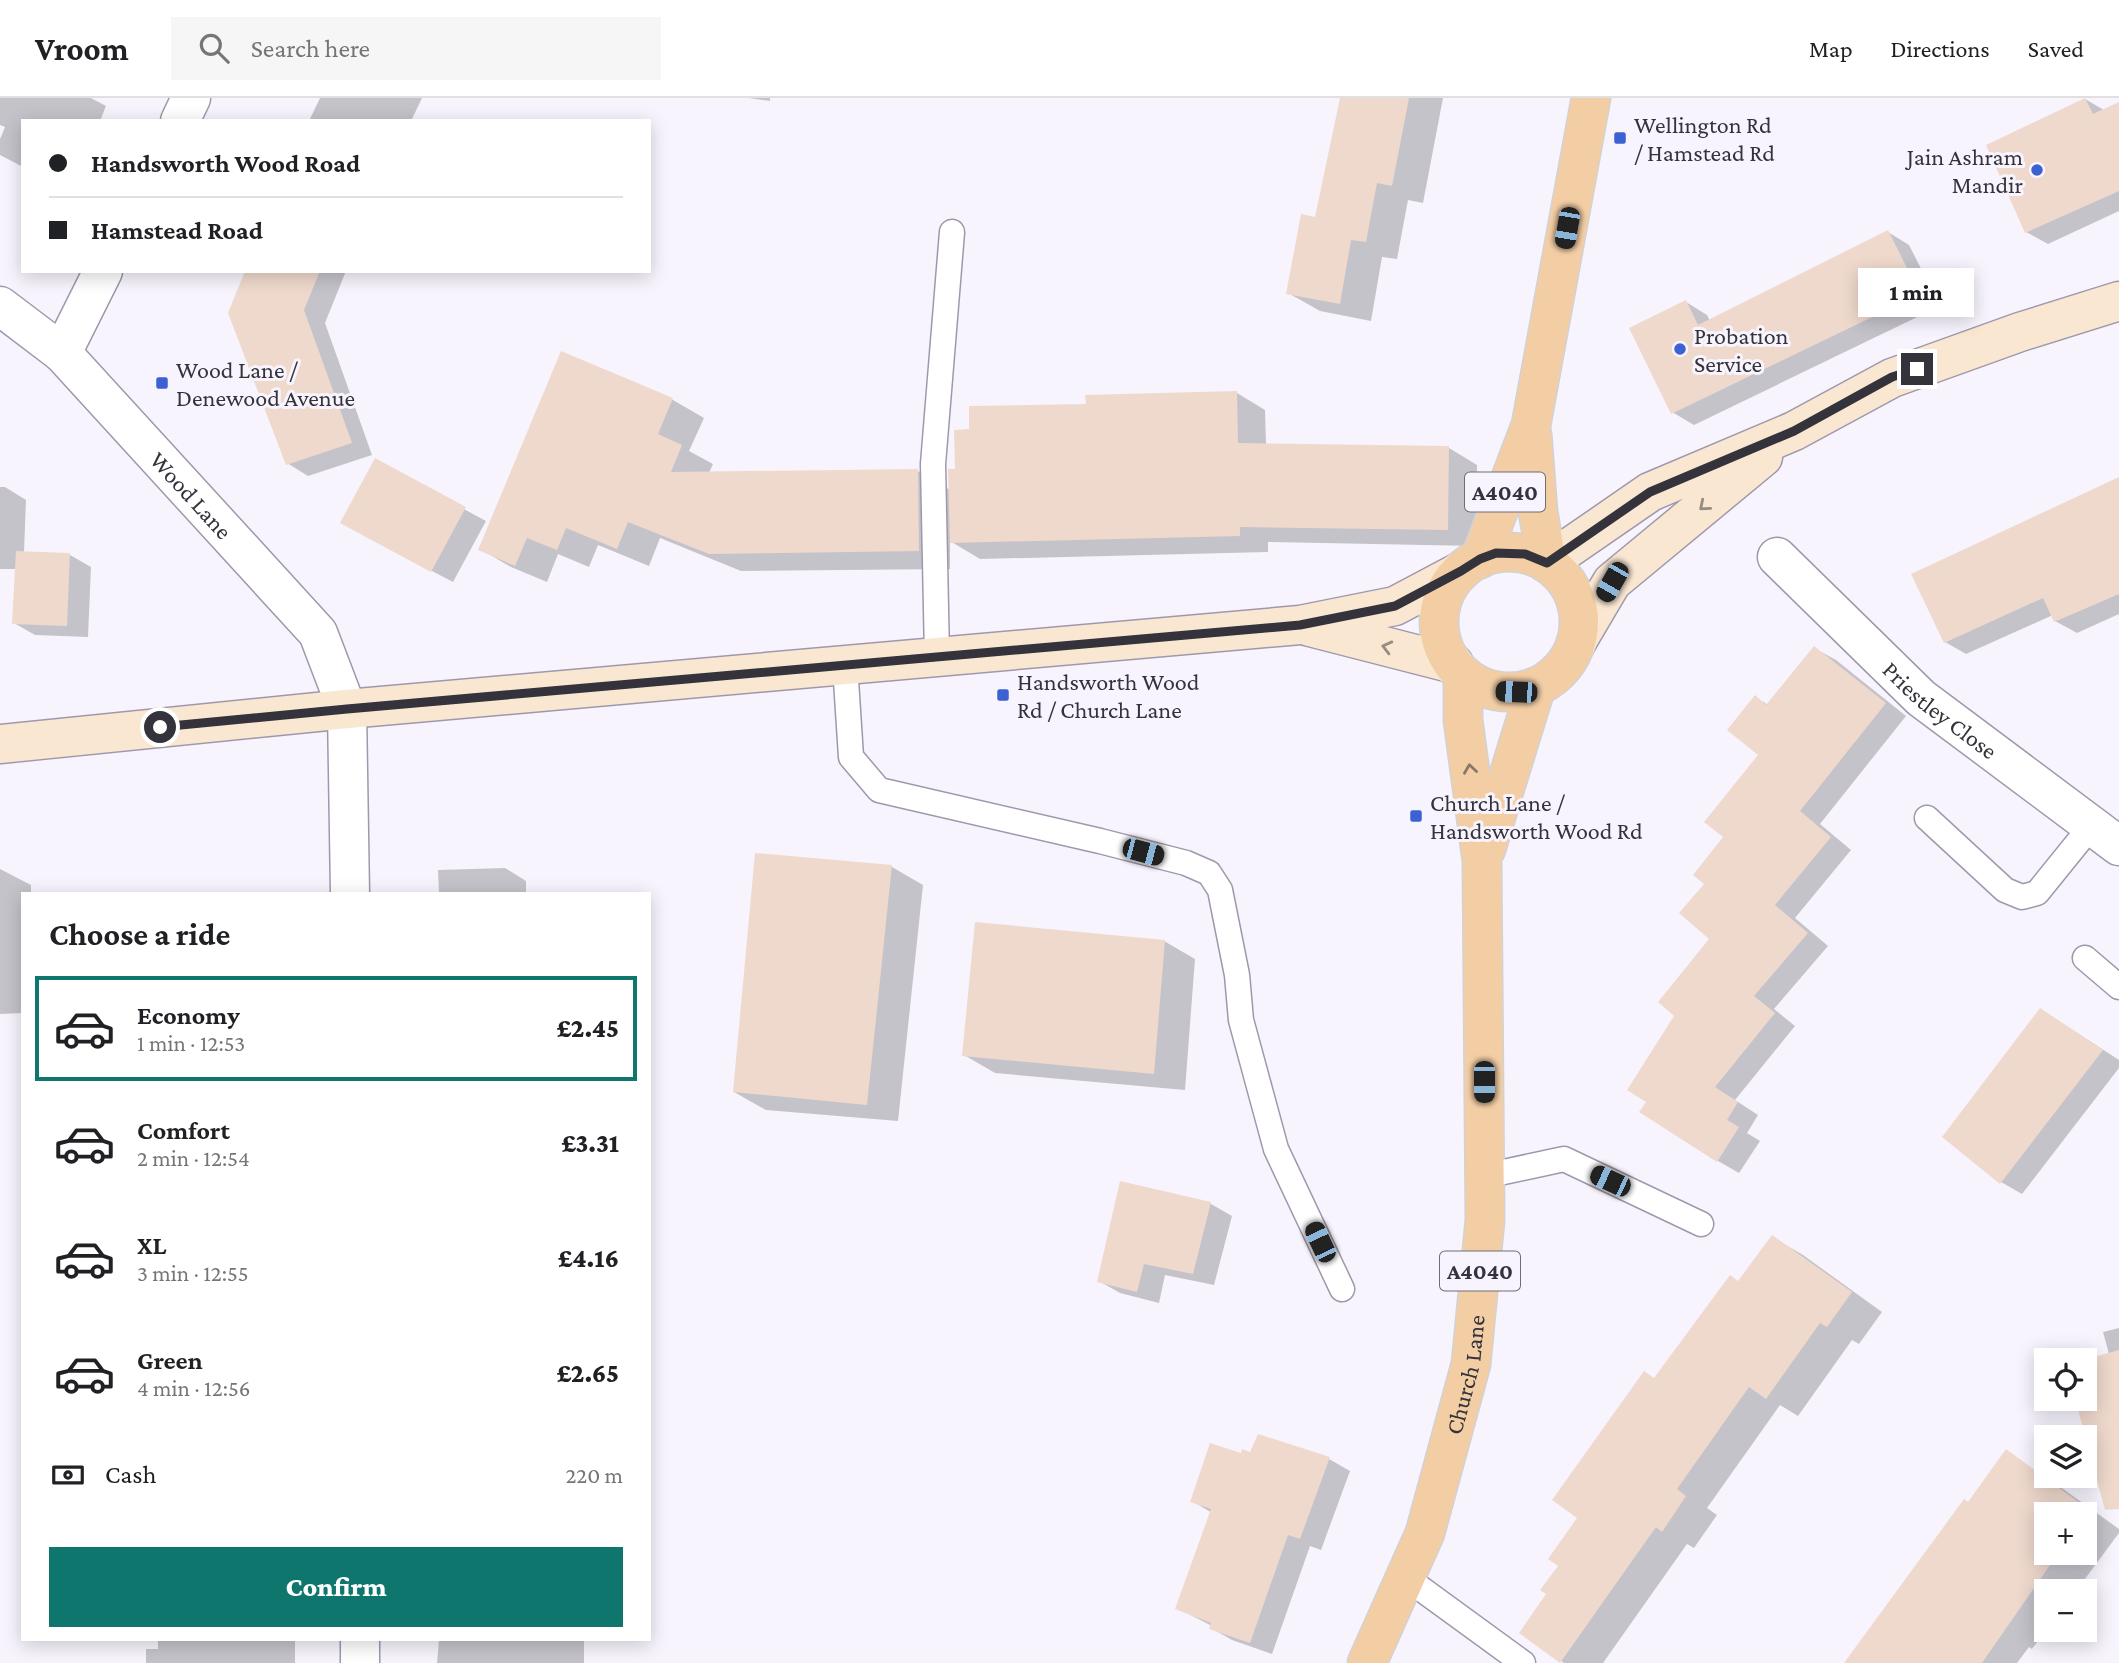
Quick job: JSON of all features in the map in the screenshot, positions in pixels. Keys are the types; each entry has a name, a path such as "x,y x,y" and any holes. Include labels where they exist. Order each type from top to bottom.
{"main road":[{"name":"A4040","path":"1471,565 1531,425 1591,98"},
{"path":"1547,563 1650,492 1794,431 1892,377 2119,301"},
{"name":"A4040","path":"1531,425 1538,512 1547,563"},
{"path":"1471,565 1446,593 1440,612 1440,632 1444,649 1458,670 1479,686 1498,692 1516,692 1536,687 1557,673 1569,660 1612,582 1794,431"},
{"path":"0,744 347,709 1300,625 1395,606 1496,553 1510,552 1525,554 1547,563 1567,582 1577,602 1580,623 1576,643"},
{"path":"1300,625 1458,670"},
{"name":"Church Lane","path":"1367,1663 1425,1533 1471,1364 1485,1220 1485,924 1482,861 1458,670"},
{"name":"Church Lane","path":"1482,861 1536,687"}],"street":[{"path":"181,119 191,98"},
{"path":"62,353 102,273"},
{"name":"Wood Lane","path":"0,306 62,353 318,633 347,709 350,892"},
{"name":"Priestley Close","path":"1777,557 1921,698 2105,836"},
{"path":"360,1641 360,1663"}],"lane":[{"path":"937,656 933,464 952,232"},
{"path":"845,665 851,757 879,790 1100,841 1186,863 1209,873 1220,890 1237,975 1241,1020 1276,1149 1342,1289"},
{"path":"1927,818 2006,890 2022,897 2037,893 2105,836"},
{"path":"2085,958 2119,987"},
{"path":"1485,1176 1564,1159 1701,1224"},
{"path":"1405,1577 1523,1663"}],"building":[{"path":"1340,98 1409,98 1392,186 1377,183 1366,242 1351,240 1340,304 1286,294 1301,214 1315,217"},
{"name":"Jain Ashram Mandir","path":"2085,98 2093,114 2119,102 2119,191 2025,233 1986,145"},
{"path":"1888,230 1920,294 1671,414 1629,328 1686,300 1698,325"},
{"path":"244,273 319,273 304,310 352,443 286,465 228,313"},
{"path":"561,351 673,398 658,434 682,445 671,472 918,469 919,551 709,554 628,522 617,549 566,528 557,550 527,538 515,566 478,550"},
{"path":"1237,391 1238,443 1449,446 1448,530 1240,527 1240,536 950,543 948,469 955,469 954,430 969,429 969,406 1086,404 1085,395"},
{"path":"375,458 466,507 431,572 340,523"},
{"path":"2119,477 2119,594 2054,622 2043,598 1944,643 1911,574"},
{"path":"16,551 70,553 67,626 12,624"},
{"path":"1814,646 1886,703 1800,811 1831,837 1775,905 1808,933 1754,996 1775,1013 1715,1087 1738,1102 1727,1120 1739,1127 1717,1162 1639,1112 1646,1102 1627,1090 1674,1016 1658,1002 1709,939 1679,913 1704,884 1693,875 1723,837 1704,822 1758,755 1727,730 1755,695 1766,705"},
{"path":"755,853 892,865 867,1105 733,1092"},
{"path":"975,922 1165,940 1154,1074 962,1056"},
{"path":"2040,1008 2103,1050 2000,1184 1942,1137"},
{"path":"1120,1181 1211,1202 1193,1274 1144,1264 1137,1292 1097,1282"},
{"path":"1772,1235 1852,1292 1827,1327 1820,1323 1766,1399 1749,1387 1677,1489 1686,1496 1662,1532 1656,1527 1560,1663 1519,1633 1546,1594 1540,1590 1558,1566 1548,1559 1577,1518 1552,1500 1644,1371 1654,1378 1730,1275 1738,1281"},
{"path":"2119,1350 2119,1509 2105,1510 2097,1480 2097,1425 2082,1425 2078,1411 2097,1411 2097,1356"},
{"path":"1258,1434 1330,1457 1300,1539 1288,1535 1250,1643 1209,1629 1211,1623 1175,1609 1211,1509 1190,1502 1210,1443 1241,1453 1242,1449 1250,1452"},
{"path":"2006,1449 2034,1470 2034,1488 2059,1488 2078,1502 2034,1502 2034,1565 2050,1565 2040,1579 2034,1579 2034,1588 1982,1663 1844,1663 1964,1499 1968,1502"}],"place":[{"name":"Wellington Rd / Hamstead Rd","path":"1620,138"},
{"name":"Jain Ashram Mandir","path":"2037,170"},
{"name":"Probation Service","path":"1680,349"},
{"name":"Wood Lane / Denewood Avenue","path":"162,383"},
{"name":"Handsworth Wood Rd / Church Lane","path":"1003,695"},
{"name":"Church Lane / Handsworth Wood Rd","path":"1416,816"}],"route":[{"path":"160,727 1300,625 1395,606 1480,559 1496,553 1525,554 1547,563 1650,492 1794,431 1892,377 1917,369"}]}
